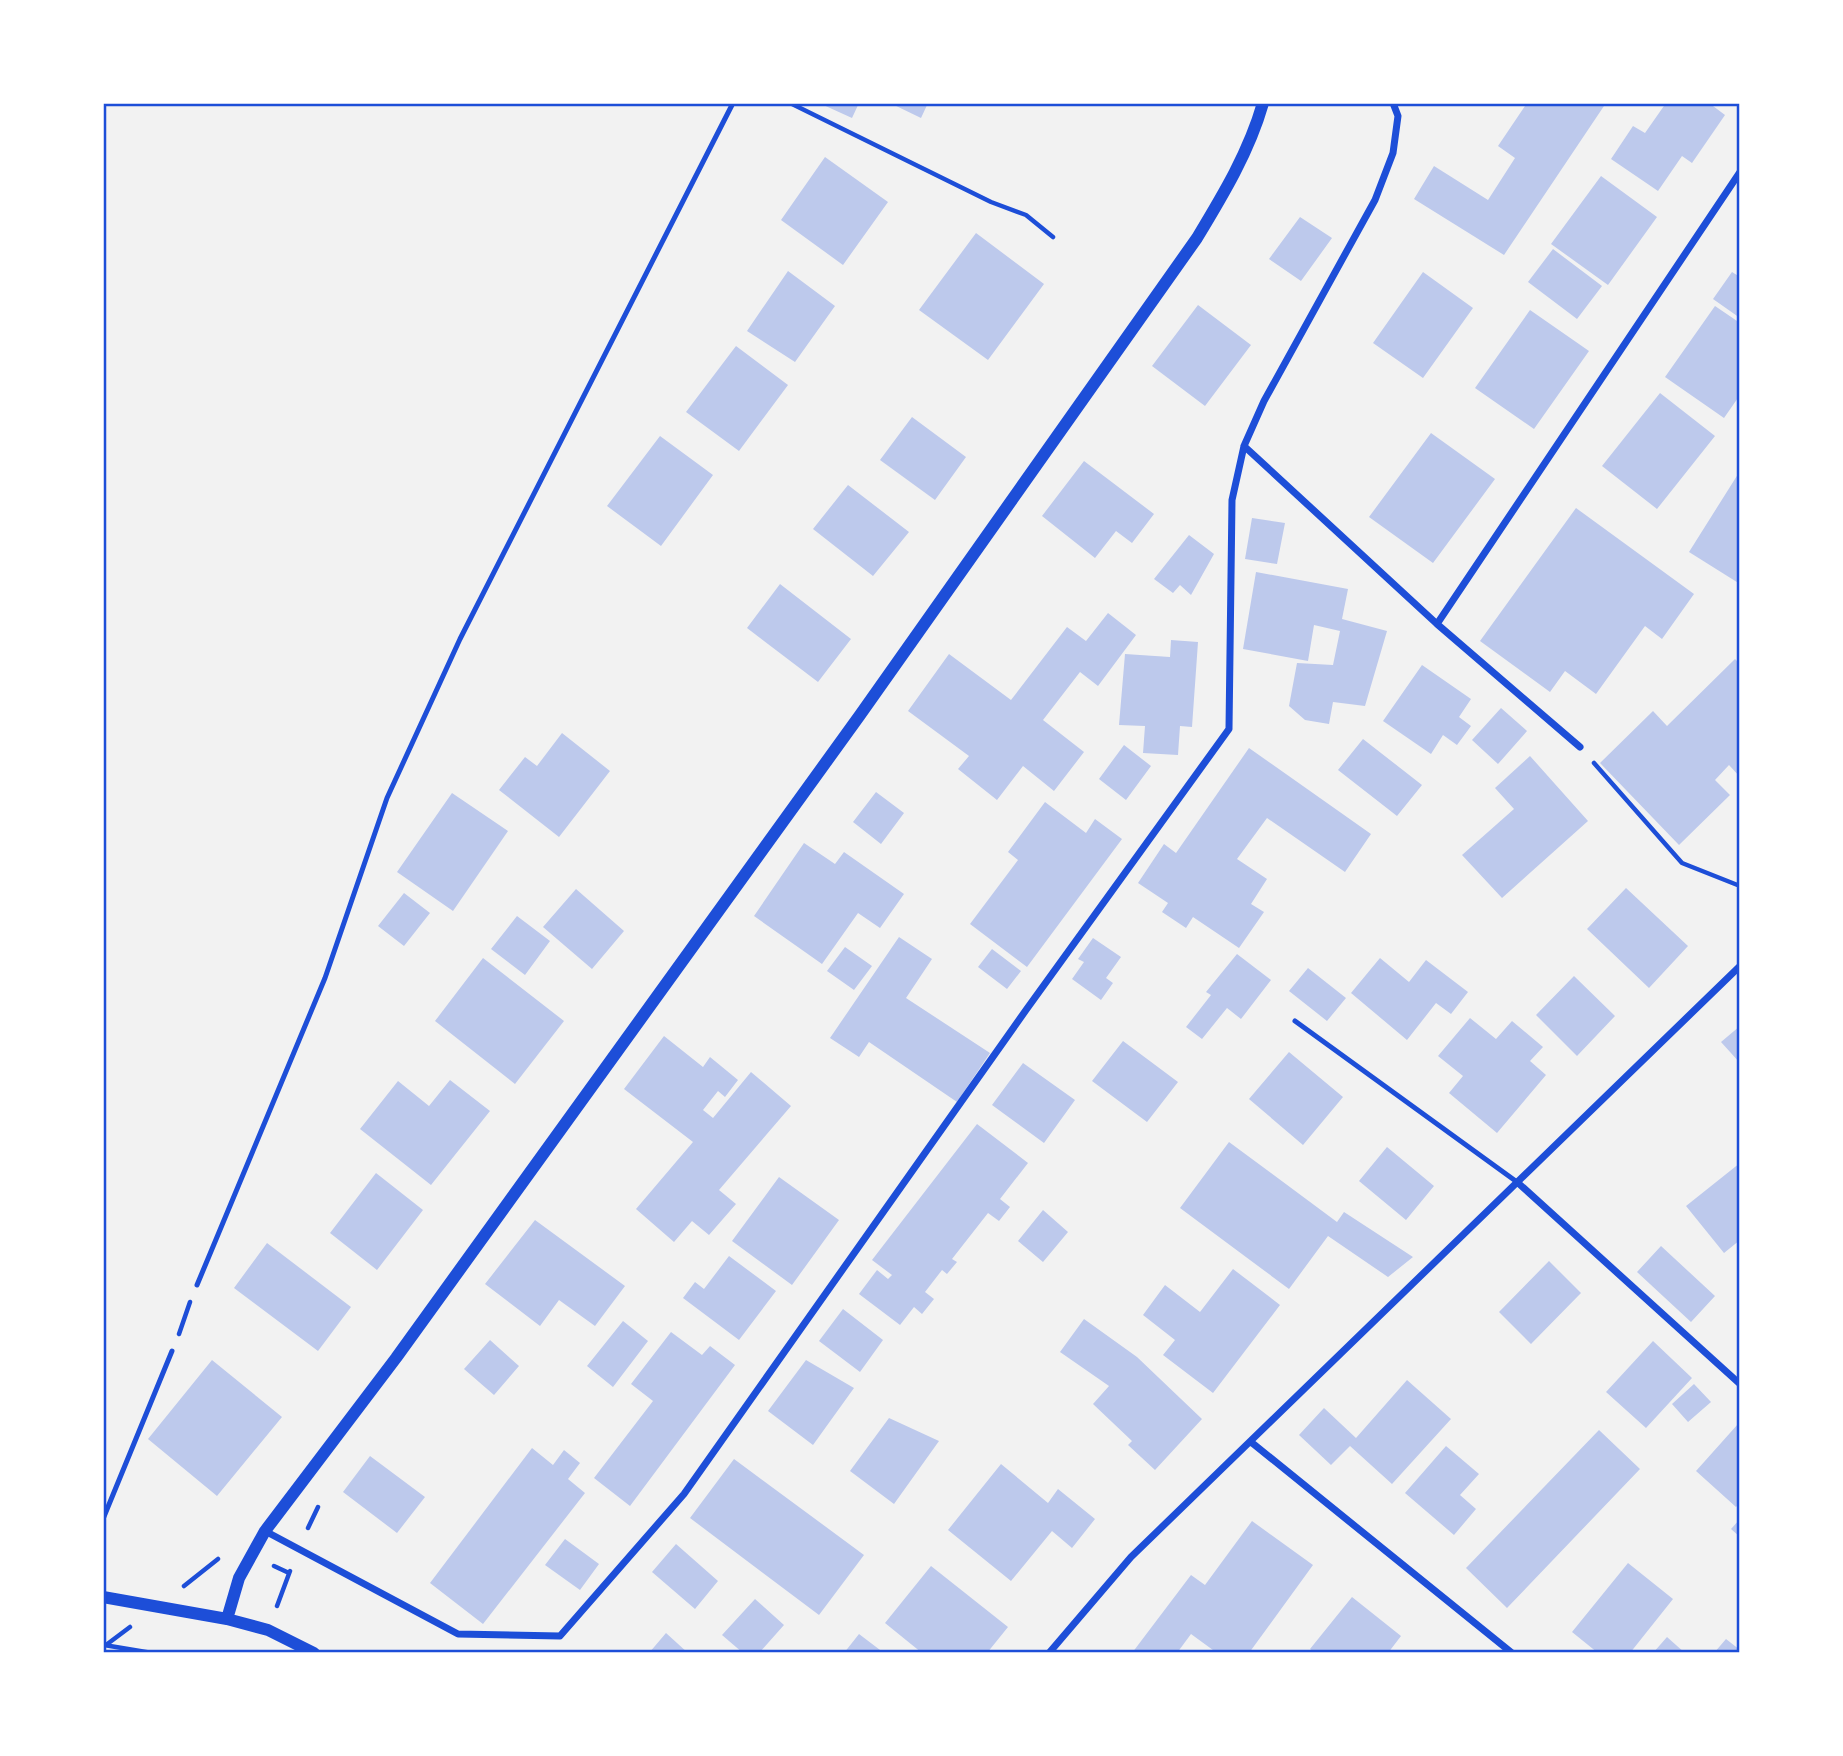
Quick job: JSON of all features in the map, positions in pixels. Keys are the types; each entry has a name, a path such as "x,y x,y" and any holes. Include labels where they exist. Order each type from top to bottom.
{"street":[{"path":"228,1619 239,1578 265,1531 404,1347 852,726 1197,238 1231,182 1257,125 1263,103"},
{"path":"265,1531 458,1634 560,1636 684,1494 1026,1010 1229,729 1232,500 1244,446 1264,401 1375,200 1393,153 1398,116 1393,103"},
{"path":"1437,624 1740,172"},
{"path":"1244,446 1437,624 1580,747"},
{"path":"1049,1653 1131,1557 1740,966"},
{"path":"1517,1182 1740,1384"},
{"path":"1251,1442 1512,1653"},
{"path":"103,1597 228,1619 268,1630 314,1653"}],"lane":[{"path":"197,1285 326,978 393,785 460,639 733,103"},
{"path":"1295,1021 1517,1182"},
{"path":"103,1519 172,1351"}],"path":[{"path":"790,103 991,202 1026,215 1053,237"},
{"path":"1580,747 1682,863 1740,886"},
{"path":"172,1351 197,1285"},
{"path":"268,1630 299,1547 318,1507"},
{"path":"103,1645 152,1653"}],"building":[{"path":"819,103 859,103 852,118"},
{"path":"890,103 928,103 921,118"},
{"path":"1527,103 1606,103 1504,255 1414,199 1434,166 1488,200 1515,158 1498,146"},
{"path":"1666,103 1709,103 1725,115 1692,163 1682,156 1658,191 1611,159 1633,126 1645,133"},
{"path":"825,157 888,202 843,265 781,220"},
{"path":"1601,176 1657,217 1608,285 1551,244"},
{"path":"1300,217 1332,238 1301,281 1269,259"},
{"path":"976,233 1044,284 988,360 919,310"},
{"path":"1553,249 1602,286 1577,319 1528,282"},
{"path":"788,271 835,306 795,362 747,331"},
{"path":"1423,272 1473,308 1423,378 1373,343"},
{"path":"1732,272 1740,277 1740,318 1713,299"},
{"path":"1198,305 1251,345 1205,406 1152,366"},
{"path":"1715,306 1740,323 1740,395 1724,418 1665,377"},
{"path":"1530,310 1589,351 1534,429 1475,388"},
{"path":"736,346 788,385 739,451 686,412"},
{"path":"1660,393 1715,436 1657,509 1602,466"},
{"path":"912,417 966,457 935,500 880,460"},
{"path":"1431,433 1495,479 1433,563 1369,517"},
{"path":"660,436 713,475 661,546 607,506"},
{"path":"1084,461 1154,514 1132,543 1116,531 1095,558 1042,516"},
{"path":"1740,471 1740,584 1689,552"},
{"path":"848,485 909,532 873,576 813,529"},
{"path":"1576,508 1694,594 1662,639 1645,626 1596,694 1565,671 1550,692 1480,641"},
{"path":"1252,518 1285,523 1277,564 1245,559"},
{"path":"1189,535 1214,554 1191,595 1180,585 1173,593 1154,579"},
{"path":"1256,572 1348,589 1342,619 1387,631 1365,706 1333,702 1329,724 1305,720 1289,706 1297,663 1333,665 1340,631 1314,625 1308,661 1243,649"},
{"path":"780,584 851,639 818,682 747,628"},
{"path":"1108,613 1136,635 1098,686 1080,672 1043,720 1084,752 1054,791 1023,766 997,800 958,769 969,756 908,711 949,654 1011,700 1067,627 1086,641"},
{"path":"1171,640 1198,642 1192,727 1180,726 1178,755 1143,753 1145,726 1119,725 1125,654 1170,657"},
{"path":"1735,659 1740,664 1740,777 1729,765 1715,780 1730,795 1679,845 1600,763 1653,711 1667,726"},
{"path":"1422,665 1471,699 1459,717 1471,726 1457,745 1443,735 1431,754 1383,721"},
{"path":"1501,708 1527,731 1498,764 1472,740"},
{"path":"562,733 610,771 559,837 499,790 525,757 537,766"},
{"path":"1363,739 1422,785 1397,816 1338,770"},
{"path":"1124,745 1151,766 1126,800 1099,779"},
{"path":"1249,748 1371,834 1345,872 1267,818 1237,859 1267,879 1251,904 1264,912 1239,948 1193,917 1186,928 1162,912 1168,903 1138,883 1164,844 1176,853"},
{"path":"1530,756 1588,821 1502,898 1462,855 1514,809 1495,788"},
{"path":"876,792 904,813 881,844 853,822"},
{"path":"452,793 508,831 453,911 397,872"},
{"path":"1045,802 1086,833 1095,819 1122,839 1027,967 970,924 1018,860 1008,852"},
{"path":"804,843 835,864 844,852 904,894 880,928 858,913 822,964 754,916"},
{"path":"1626,888 1688,946 1649,988 1587,929"},
{"path":"576,889 624,931 592,969 543,927"},
{"path":"404,893 430,913 404,946 378,926"},
{"path":"517,916 550,941 525,975 491,949"},
{"path":"899,937 932,959 906,998 990,1053 957,1102 869,1042 859,1057 830,1038"},
{"path":"1093,938 1121,957 1106,978 1113,983 1101,1000 1072,979 1084,962 1078,959"},
{"path":"845,947 872,966 854,990 827,971"},
{"path":"992,949 1021,971 1007,989 978,967"},
{"path":"1237,954 1271,980 1241,1019 1227,1008 1202,1039 1186,1027 1211,995 1206,992"},
{"path":"483,958 564,1021 515,1084 435,1021"},
{"path":"1380,958 1409,982 1426,960 1468,992 1451,1014 1436,1003 1407,1040 1351,993"},
{"path":"1308,968 1346,998 1327,1021 1289,991"},
{"path":"1574,976 1615,1016 1577,1056 1536,1015"},
{"path":"1470,1018 1496,1039 1512,1021 1543,1047 1530,1061 1546,1075 1497,1133 1449,1093 1463,1076 1438,1056"},
{"path":"1740,1026 1740,1063 1721,1042"},
{"path":"664,1036 703,1067 710,1057 738,1080 725,1097 718,1091 703,1110 713,1118 751,1072 791,1106 719,1190 736,1204 709,1235 692,1221 674,1242 636,1209 693,1142 624,1089"},
{"path":"1123,1041 1178,1082 1147,1122 1092,1081"},
{"path":"1289,1052 1343,1097 1303,1145 1249,1099"},
{"path":"1023,1063 1075,1100 1044,1143 992,1105"},
{"path":"450,1080 490,1111 431,1185 360,1129 398,1081 429,1106"},
{"path":"977,1124 1028,1163 1000,1199 1010,1207 999,1221 988,1213 952,1259 957,1262 947,1274 942,1270 925,1292 934,1299 922,1314 914,1307 900,1325 859,1294 877,1270 888,1279 892,1275 872,1260"},
{"path":"1229,1142 1337,1222 1344,1212 1413,1257 1388,1277 1328,1236 1289,1289 1180,1208"},
{"path":"1387,1147 1434,1186 1406,1220 1359,1181"},
{"path":"1740,1163 1740,1240 1724,1253 1686,1206"},
{"path":"376,1173 423,1210 377,1270 330,1233"},
{"path":"779,1177 839,1220 792,1285 732,1241"},
{"path":"1043,1210 1068,1232 1043,1262 1018,1241"},
{"path":"535,1220 625,1286 595,1326 559,1300 540,1326 485,1284"},
{"path":"267,1243 351,1307 318,1351 234,1288"},
{"path":"1661,1246 1715,1296 1691,1322 1637,1272"},
{"path":"729,1256 776,1291 739,1340 683,1298 695,1282 704,1289"},
{"path":"1549,1261 1581,1293 1531,1344 1499,1312"},
{"path":"1233,1269 1280,1305 1213,1393 1163,1355 1175,1340 1143,1315 1165,1285 1200,1312"},
{"path":"843,1309 883,1340 860,1372 819,1341"},
{"path":"1084,1319 1137,1357 1202,1419 1155,1470 1128,1445 1132,1441 1093,1404 1109,1386 1060,1352"},
{"path":"623,1321 648,1341 613,1387 587,1366"},
{"path":"671,1332 702,1355 710,1346 735,1365 630,1506 594,1478 653,1401 631,1384"},
{"path":"490,1340 519,1366 494,1395 464,1369"},
{"path":"1653,1341 1692,1378 1646,1428 1606,1392"},
{"path":"212,1360 282,1417 217,1496 148,1439"},
{"path":"806,1360 854,1388 813,1445 768,1411"},
{"path":"1407,1380 1451,1419 1392,1484 1350,1446 1331,1465 1299,1435 1324,1408 1356,1438"},
{"path":"1694,1384 1711,1402 1688,1422 1672,1404"},
{"path":"889,1418 939,1441 894,1504 850,1471"},
{"path":"1738,1424 1740,1503 1736,1507 1696,1471"},
{"path":"1599,1430 1640,1469 1507,1608 1466,1568"},
{"path":"1446,1446 1479,1474 1460,1495 1476,1509 1454,1535 1405,1493"},
{"path":"532,1448 553,1465 564,1450 580,1463 568,1479 585,1493 483,1624 430,1583"},
{"path":"370,1456 425,1497 397,1533 343,1492"},
{"path":"734,1459 864,1555 819,1615 690,1518"},
{"path":"1001,1464 1048,1503 1058,1489 1095,1519 1072,1548 1052,1531 1011,1581 948,1530"},
{"path":"1740,1519 1740,1537 1731,1529"},
{"path":"1252,1521 1313,1565 1249,1653 1217,1653 1191,1634 1177,1653 1132,1653 1191,1575 1205,1585"},
{"path":"565,1539 599,1564 580,1590 545,1565"},
{"path":"676,1544 718,1581 695,1609 652,1572"},
{"path":"1628,1563 1673,1599 1630,1653 1598,1653 1572,1632"},
{"path":"931,1566 1008,1627 987,1653 922,1653 885,1623"},
{"path":"1352,1597 1401,1636 1388,1653 1315,1653 1310,1649"},
{"path":"755,1599 784,1625 759,1653 743,1653 722,1635"},
{"path":"666,1633 688,1653 649,1653"},
{"path":"859,1634 884,1653 844,1653"},
{"path":"1667,1637 1685,1653 1653,1653"},
{"path":"1726,1639 1740,1650 1740,1653 1714,1653"}]}
